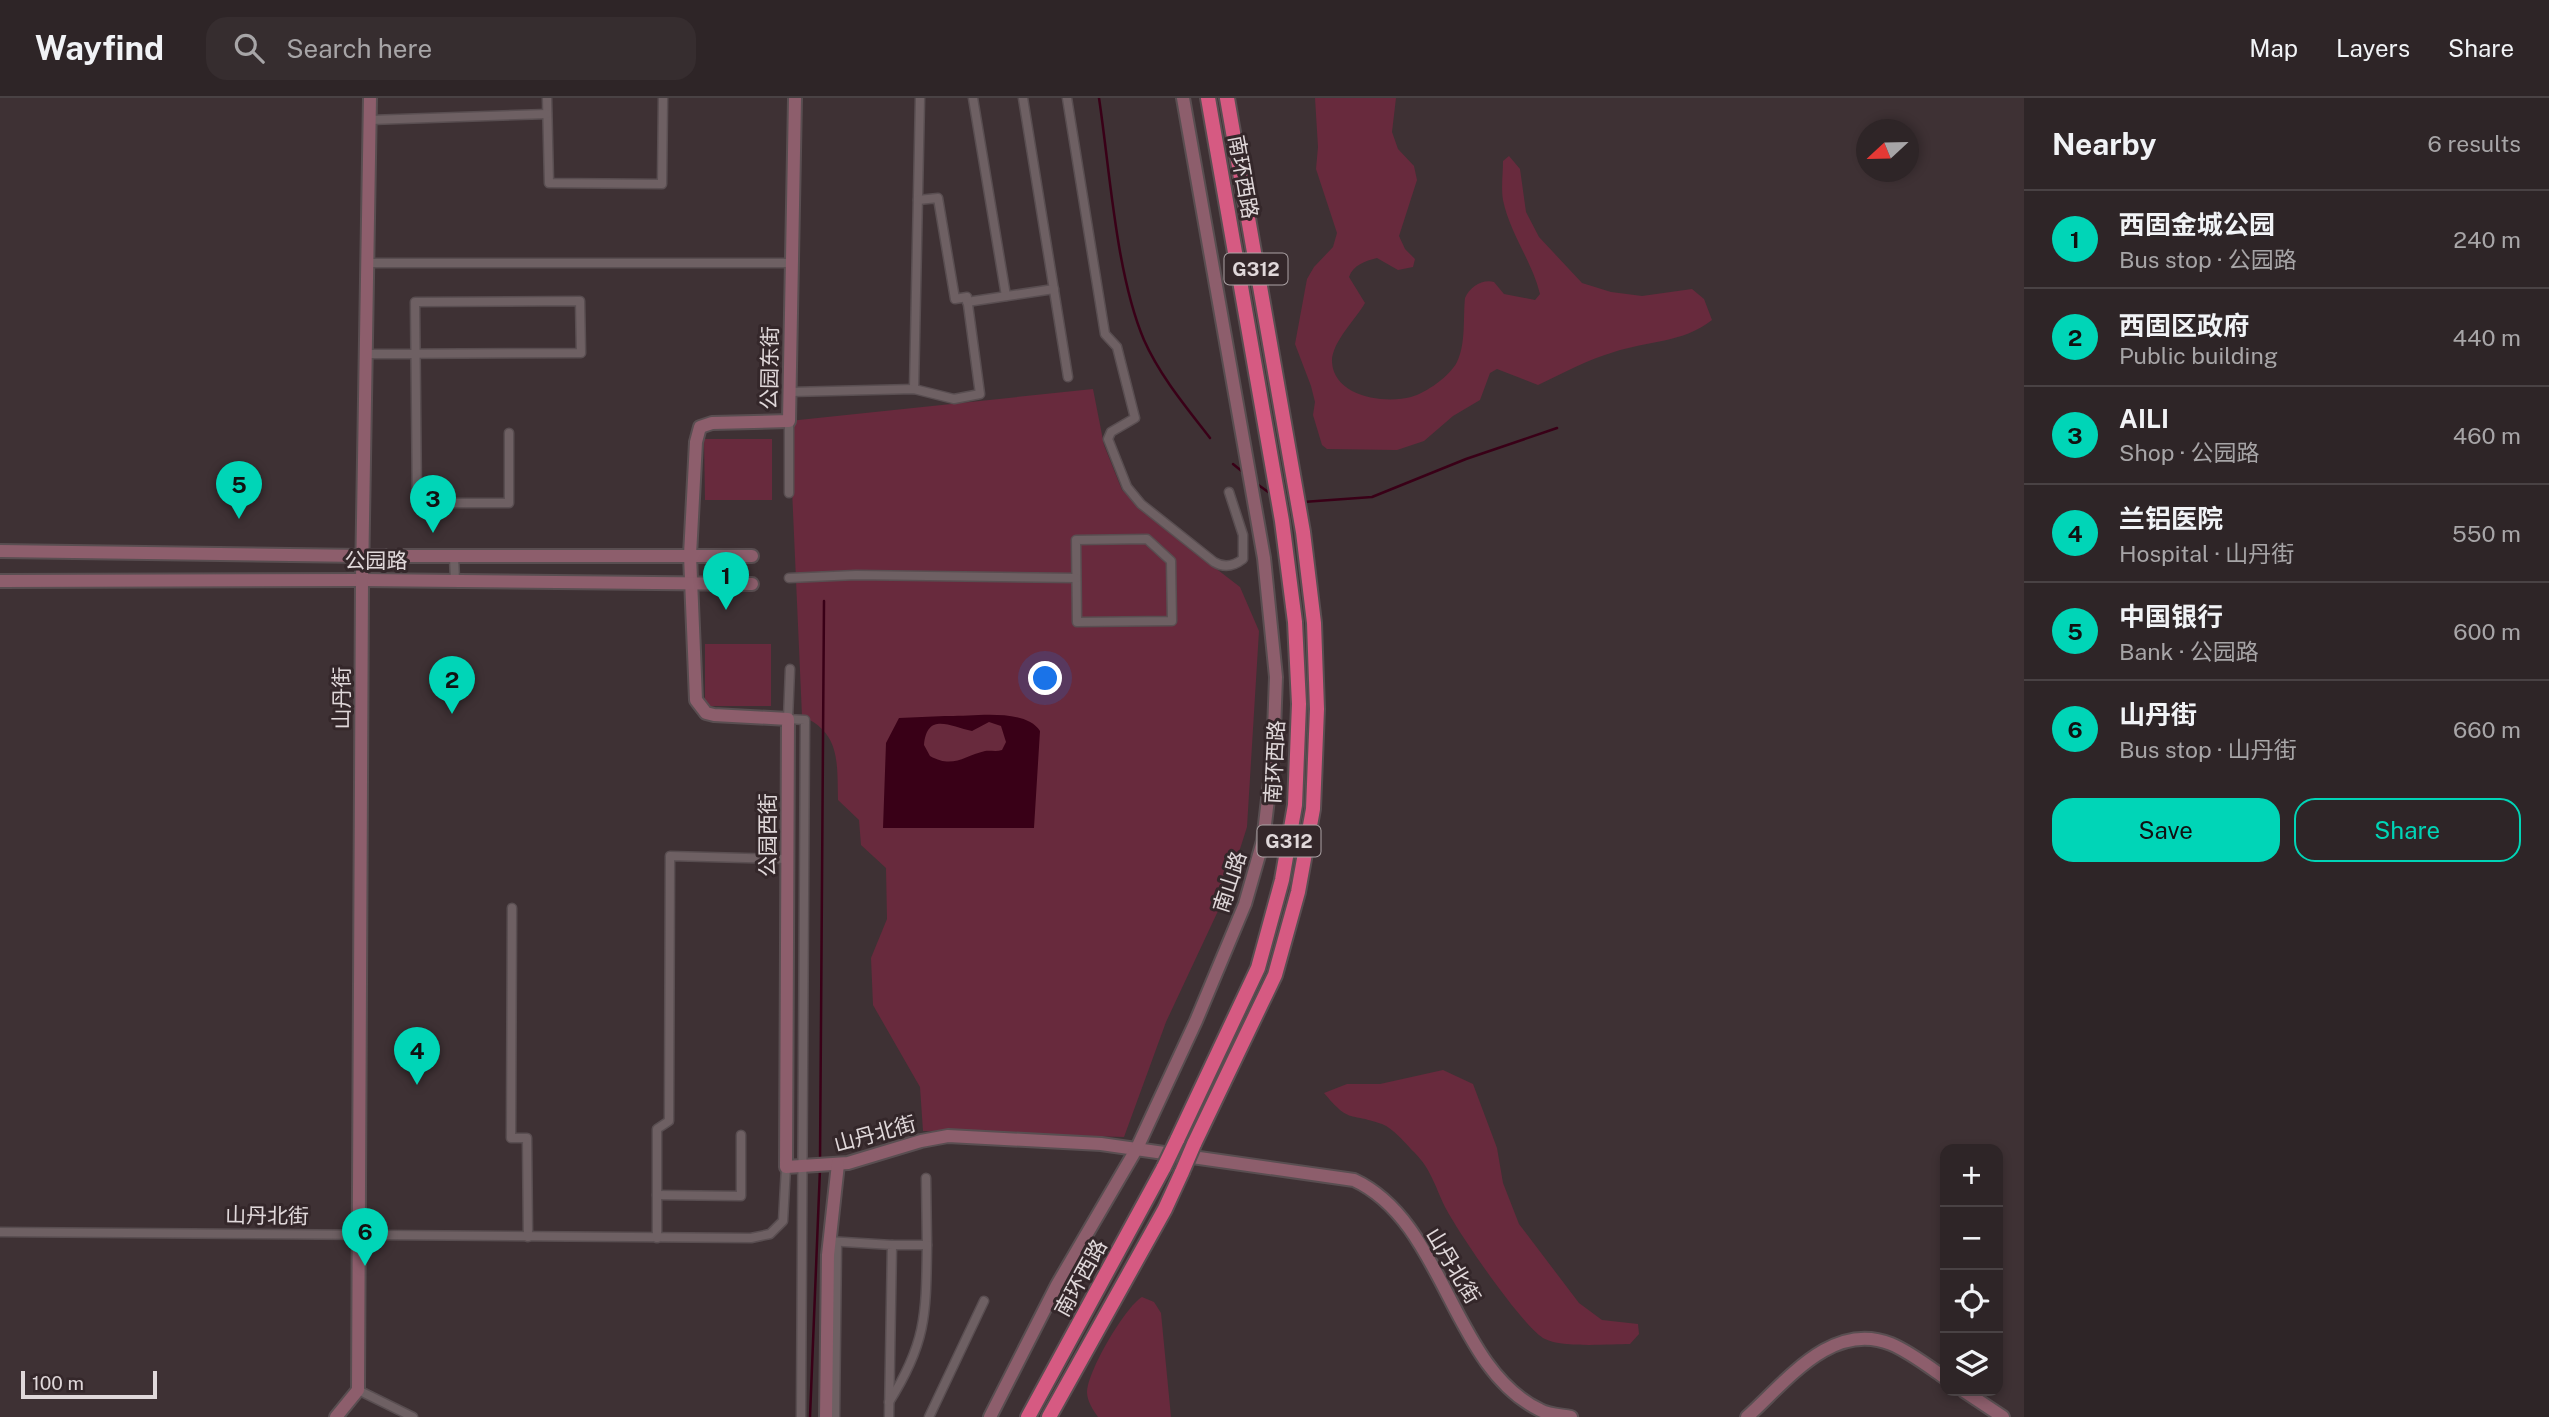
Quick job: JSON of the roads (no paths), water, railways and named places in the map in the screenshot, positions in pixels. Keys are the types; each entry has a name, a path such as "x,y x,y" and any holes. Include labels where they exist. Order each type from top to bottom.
{"highway":[{"name":"南环西路","path":"1028,1417 1164,1167 1258,968 1282,880 1295,805 1299,704 1295,622 1282,521 1208,98"},
{"name":"南环西路","path":"1049,1417 1165,1209 1275,975 1298,892 1313,808 1317,709 1314,623 1303,532 1227,98"}],"street":[{"name":"山丹街","path":"358,1390 362,580 370,98"},
{"path":"547,98 549,183 662,184 663,98"},
{"name":"公园东街","path":"690,555 696,442 700,427 712,423 789,421 795,98"},
{"path":"914,388 920,98"},
{"path":"973,98 1006,296"},
{"path":"1023,98 1068,377"},
{"path":"1067,98 1105,334 1117,347 1135,418 1111,432 1108,439 1109,449 1127,487 1141,504 1214,562 1229,566 1243,559 1243,535 1229,492"},
{"name":"南山路","path":"990,1417 1057,1285 1137,1148 1196,1021 1245,904 1263,841 1273,757 1276,677 1261,533 1183,98"},
{"path":"370,120 547,114"},
{"path":"790,391 914,388 954,400 981,394 967,297 955,299 938,198 918,200"},
{"path":"368,263 792,263"},
{"path":"967,302 1054,289"},
{"path":"367,354 416,354 581,353 580,301 415,302 416,354 417,503 509,503 509,433"},
{"path":"789,421 789,493"},
{"path":"1243,535 1261,533"},
{"path":"1147,539 1171,561 1172,621 1077,622 1076,578 1076,540 1147,539"},
{"name":"公园路","path":"0,551 363,556 752,556"},
{"path":"690,555 696,700 700,707 706,713 726,718 805,720 805,1166 801,1417"},
{"path":"454,556 455,581"},
{"path":"789,578 856,575 1076,578"},
{"name":"公园路","path":"0,581 362,580 752,584"},
{"path":"788,719 790,669"},
{"name":"公园西街","path":"786,1167 788,719"},
{"path":"657,1238 657,1129 669,1121 670,856 787,859"},
{"path":"512,908 511,1138 527,1138 528,1237"},
{"path":"657,1195 741,1196 741,1135"},
{"name":"山丹北街","path":"0,1232 358,1237 751,1238 770,1234 783,1221 786,1167 824,1167 867,1160 921,1141 948,1136 1137,1148 1341,1176 1371,1187 1393,1210 1425,1252 1489,1368 1511,1390 1542,1412 1571,1417"},
{"path":"826,1417 838,1164"},
{"path":"889,1402 912,1366 926,1314 926,1178"},
{"path":"833,1241 927,1245"},
{"path":"833,1241 835,1417"},
{"path":"889,1417 892,1245"},
{"path":"929,1417 984,1301"},
{"path":"1747,1417 1823,1350 1846,1340 1872,1338 1889,1343 1940,1375"},
{"path":"336,1417 358,1390 414,1417"},
{"path":"1972,1396 2003,1417"}],"waterway":[{"path":"1099,98 1120,254 1134,314 1158,366 1210,438"},
{"path":"1303,502 1372,497 1466,459 1557,428"},
{"path":"1233,464 1244,473"},
{"path":"1257,484 1271,494"},
{"path":"820,1162 824,601"},
{"path":"810,1417 820,1169"}],"place":[{"name":"中国银行","path":"239,519"},
{"name":"AILI","path":"433,533"},
{"name":"西固金城公园","path":"726,610"},
{"name":"西固区政府","path":"452,714"},
{"name":"兰铝医院","path":"417,1085"},
{"name":"山丹街","path":"365,1266"}]}
